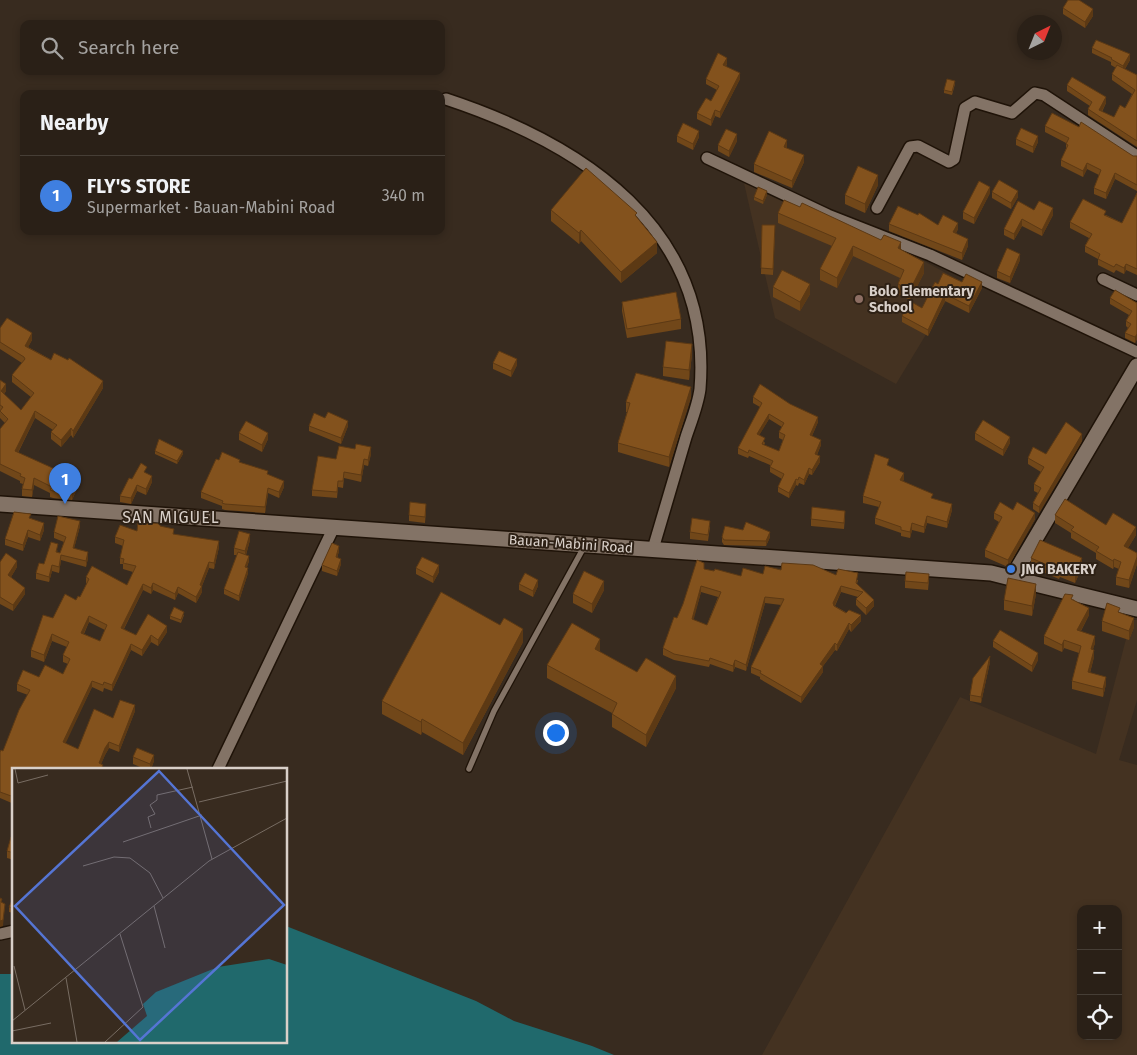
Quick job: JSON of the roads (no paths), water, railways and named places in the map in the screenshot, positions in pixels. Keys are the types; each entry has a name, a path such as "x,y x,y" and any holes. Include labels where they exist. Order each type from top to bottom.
{"main road":[{"path":"1012,578 1137,366"},
{"name":"Bauan-Mabini Road","path":"0,504 991,573 1137,609"}],"street":[{"path":"877,208 910,147 918,146 949,162 954,160 965,108 975,102 1012,113 1035,92 1044,95 1137,156"},
{"path":"446,99 473,108 538,136 612,183 633,202 672,254 691,299 700,348 700,391 653,549"},
{"path":"707,158 828,215 956,266 1137,352"},
{"path":"1103,278 1137,295"},
{"path":"218,768 334,527"}],"lane":[{"path":"469,769 494,711 585,545"}],"water":[{"path":"288,927 476,1001 514,1021 614,1055 0,1055 0,974 12,974 12,1042 288,1042"}],"place":[{"name":"Bolo Elementary School","path":"859,299"},
{"name":"FLY'S STORE","path":"65,504"},
{"name":"JNG BAKERY","path":"1011,569"}],"district":[{"name":"SAN MIGUEL","path":"171,517"}]}
